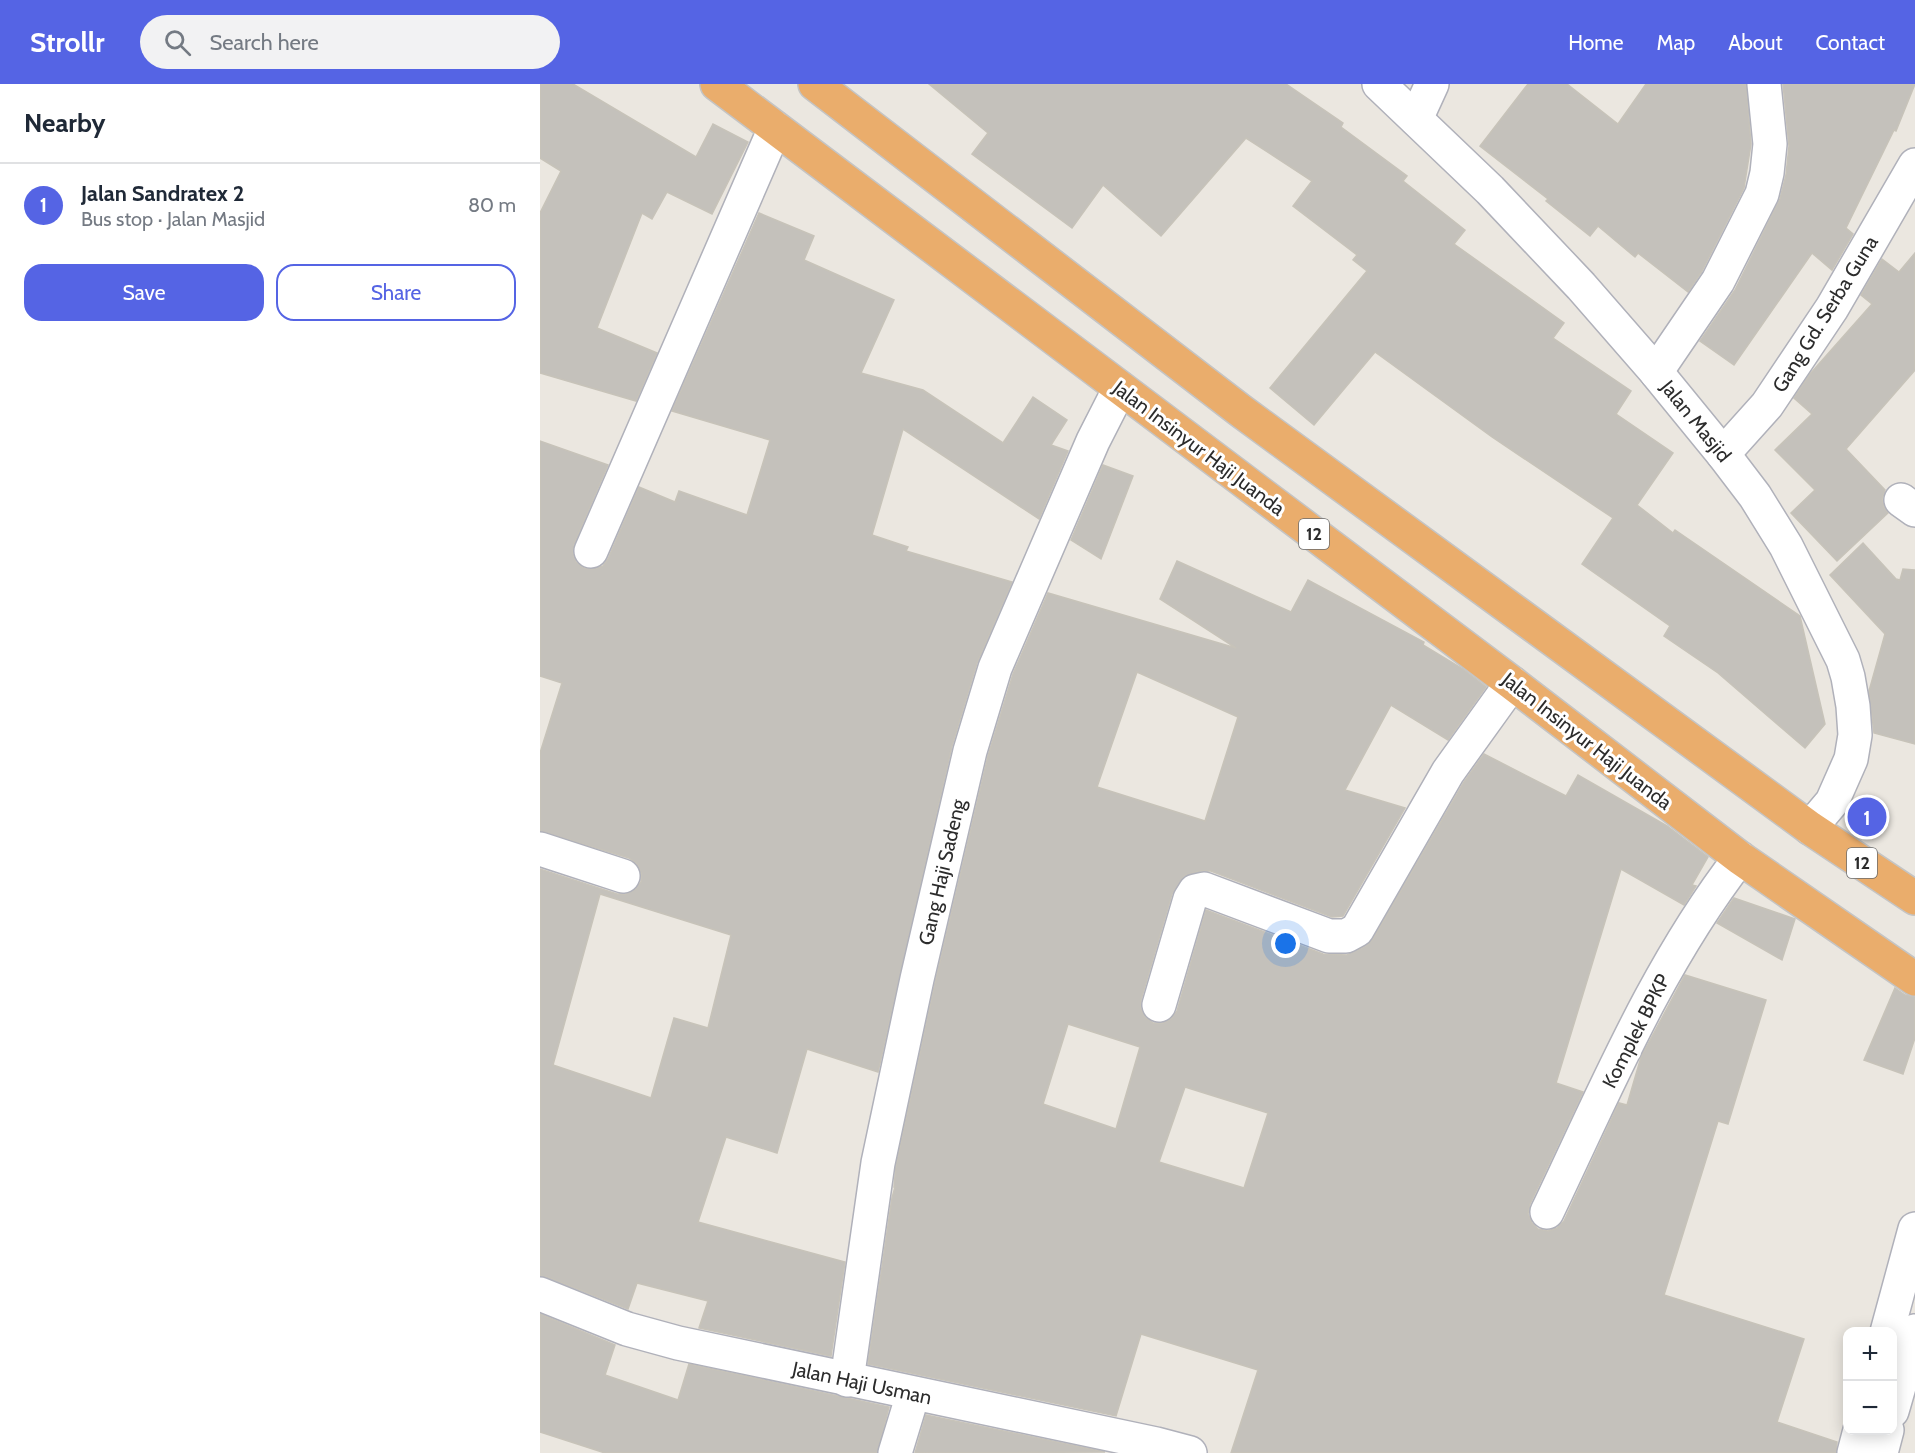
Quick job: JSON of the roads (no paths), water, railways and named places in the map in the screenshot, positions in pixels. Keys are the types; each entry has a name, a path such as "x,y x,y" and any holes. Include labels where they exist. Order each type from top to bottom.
{"highway":[{"name":"Jalan Insinyur Haji Juanda","path":"717,84 1512,683 1740,858 1915,980"},
{"name":"12","path":"815,84 1241,411 1810,828 1915,898"}],"street":[{"name":"Jalan Masjid","path":"1379,84 1490,190 1581,286 1723,454 1755,496 1786,546 1843,660 1853,706 1855,735 1851,759 1832,802 1810,828"},
{"path":"1416,119 1432,84"},
{"path":"1656,372 1718,281 1762,194 1770,144 1764,84"},
{"path":"591,551 774,128"},
{"name":"Gang Gd. Serba Guna","path":"1723,454 1767,405 1832,308 1915,165"},
{"name":"Gang Haji Sadeng","path":"847,1380 878,1163 917,979 970,751 995,668 1093,441 1120,388"},
{"path":"1159,1005 1191,899 1196,891 1204,889 1329,936 1346,936 1357,930 1448,772 1512,683"},
{"path":"540,849 623,876"},
{"name":"Komplek BPKP","path":"1547,1212 1656,985 1718,886 1740,858"},
{"path":"1888,1327 1915,1229"},
{"name":"Jalan Haji Usman","path":"540,1294 627,1329 678,1343 1154,1448 1190,1453"},
{"path":"1897,1396 1915,1331"},
{"path":"895,1453 913,1394"},
{"path":"1854,1453 1859,1435"},
{"path":"1881,1453 1886,1435"}],"place":[{"name":"Jalan Sandratex 2","path":"1867,817"}]}
